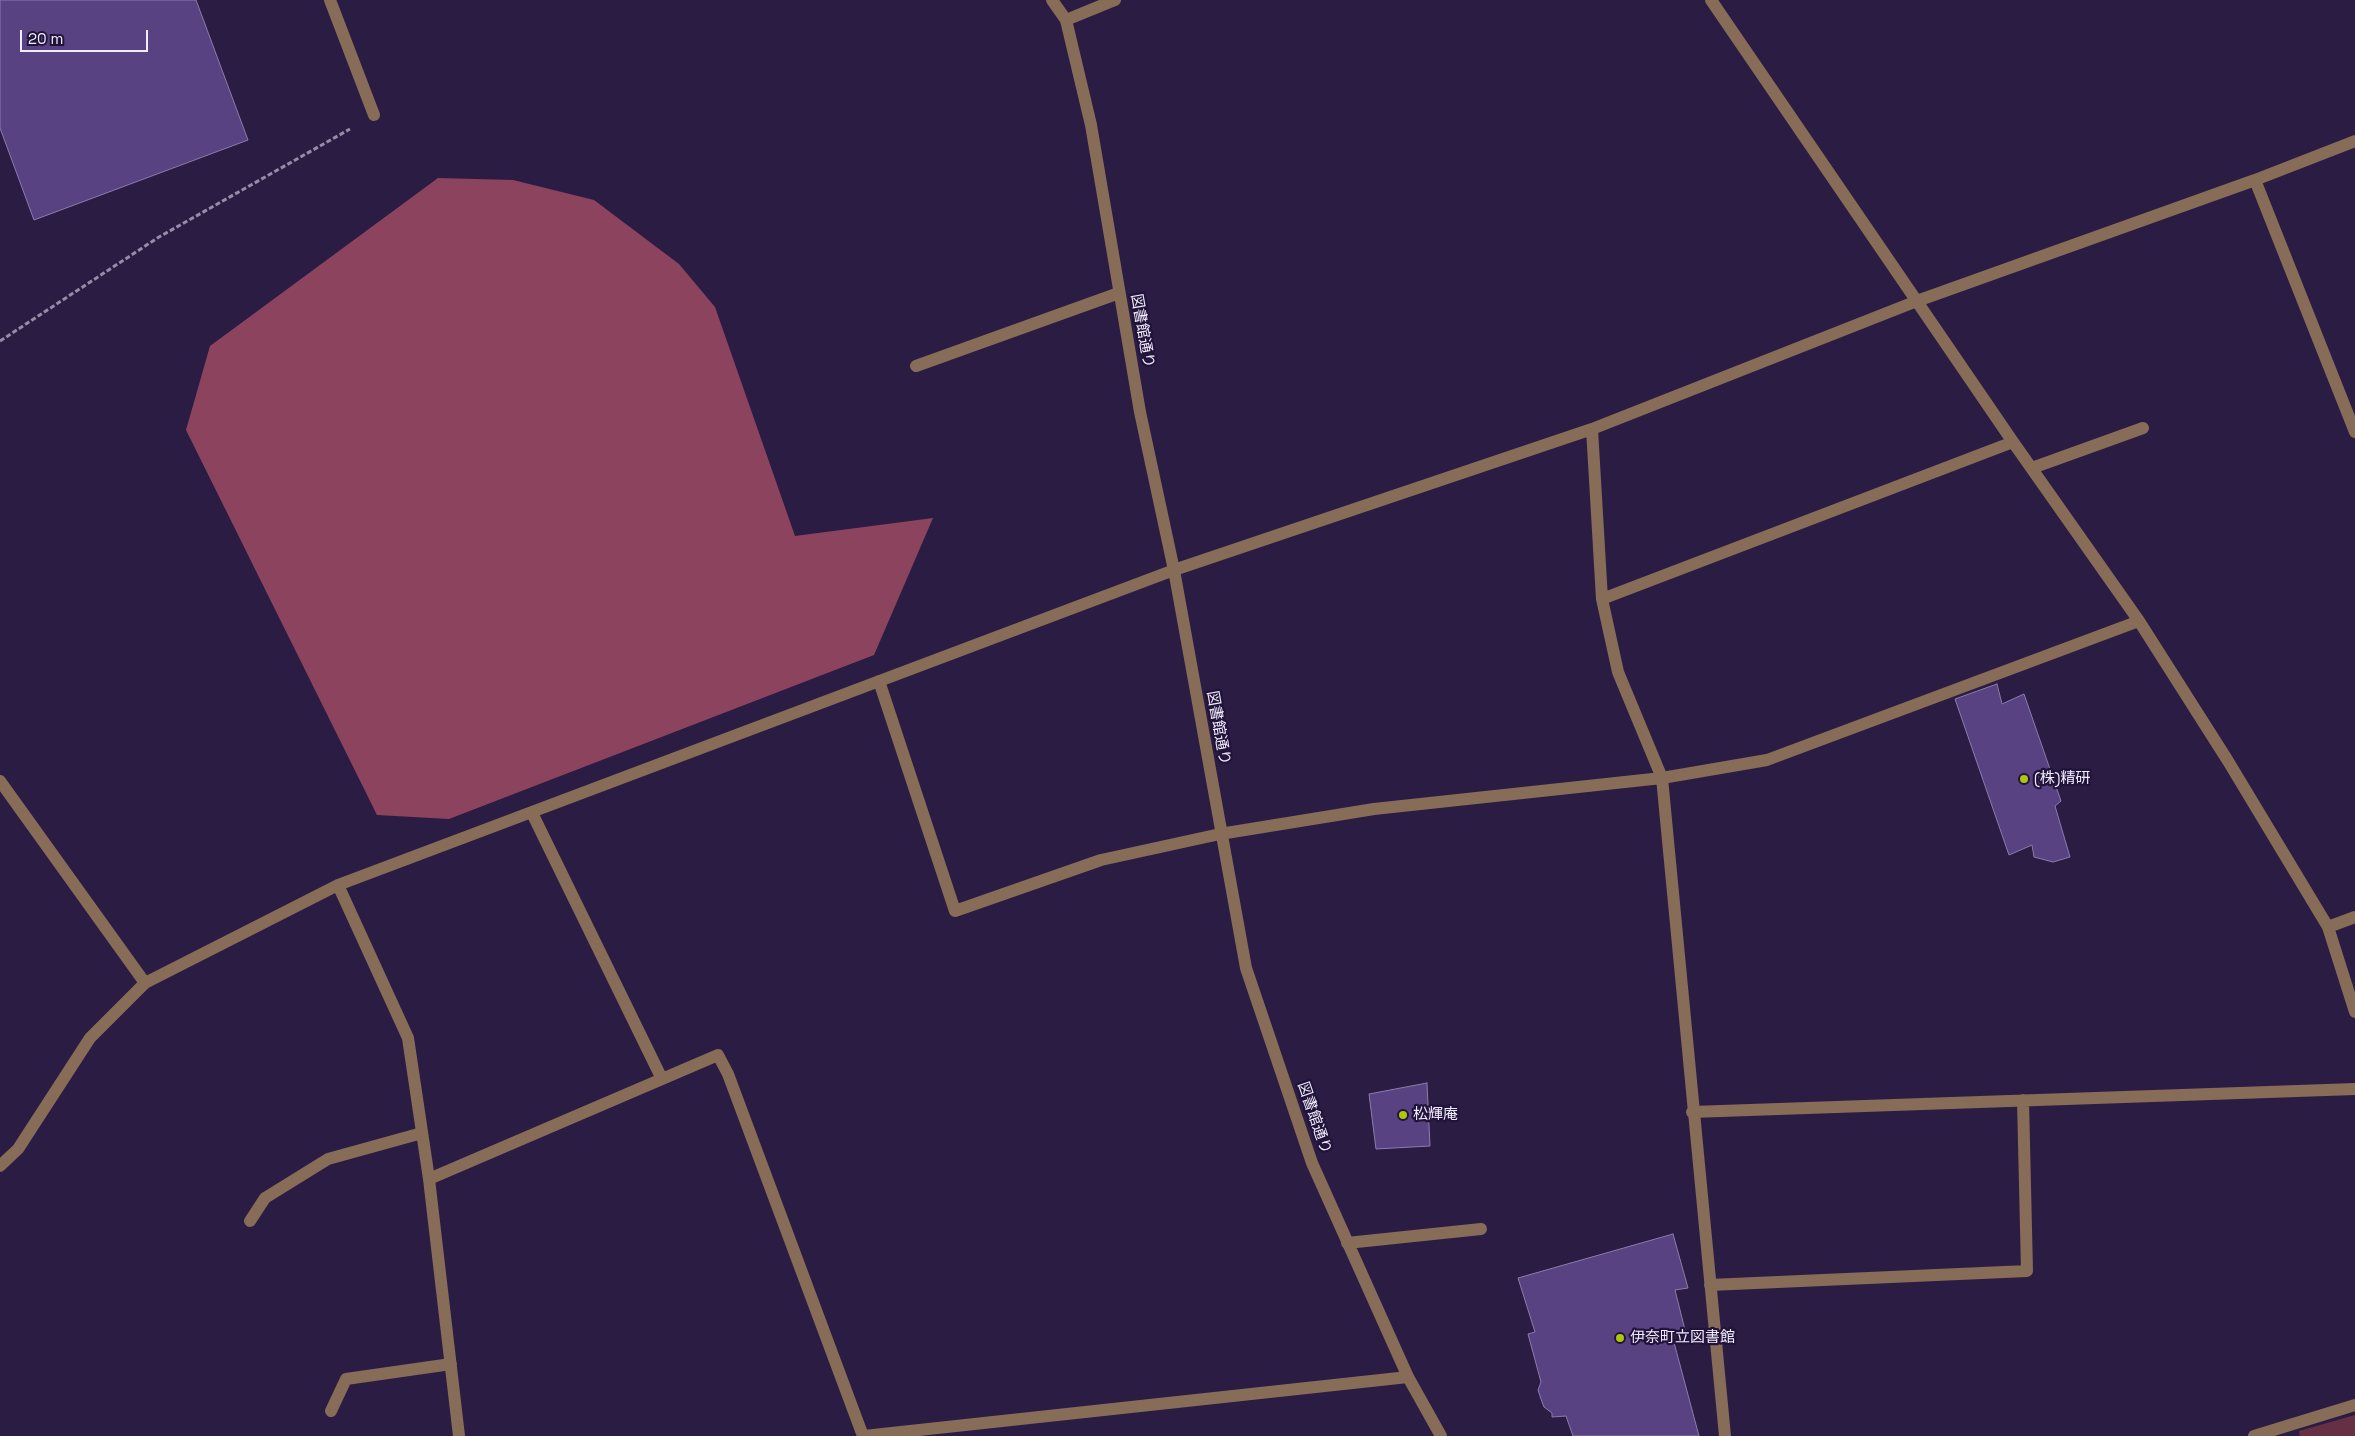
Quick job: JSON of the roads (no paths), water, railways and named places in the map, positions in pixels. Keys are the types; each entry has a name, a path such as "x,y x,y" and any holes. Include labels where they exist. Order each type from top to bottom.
{"street":[{"path":"330,0 374,115"},
{"name":"図書館通り","path":"1052,0 1066,20 1091,125 1140,412 1174,570 1220,834 1246,968 1312,1164 1408,1377 1441,1436"},
{"path":"1066,20 1115,0"},
{"path":"1711,0 2013,442 2139,621 2228,761 2328,927 2355,1012"},
{"path":"0,1166 18,1149 90,1038 145,983 338,885 1174,570 1592,429 1917,301 2255,180 2355,140"},
{"path":"2255,180 2355,432"},
{"path":"916,366 1119,293"},
{"path":"2032,468 2143,428"},
{"path":"1592,429 1602,599 1618,672 1662,778 1724,1436"},
{"path":"1602,599 2013,442"},
{"path":"879,681 955,911 1101,860 1220,834 1374,809 1662,778 1767,760 2139,621"},
{"path":"0,780 145,983"},
{"path":"532,813 662,1080"},
{"path":"338,885 408,1038 429,1179 460,1436"},
{"path":"2328,927 2355,917"},
{"path":"429,1179 718,1055 728,1074 864,1436 1408,1377"},
{"path":"1692,1112 2355,1089"},
{"path":"1710,1285 2027,1270 2023,1100"},
{"path":"250,1221 264,1198 328,1159 422,1133"},
{"path":"1347,1243 1481,1229"},
{"path":"331,1412 346,1379 451,1364"},
{"path":"2254,1436 2294,1430 2355,1405"}],"place":[{"name":"(株)精研","path":"2024,779"},
{"name":"松輝庵","path":"1403,1115"},
{"name":"伊奈町立図書館","path":"1620,1338"}]}
